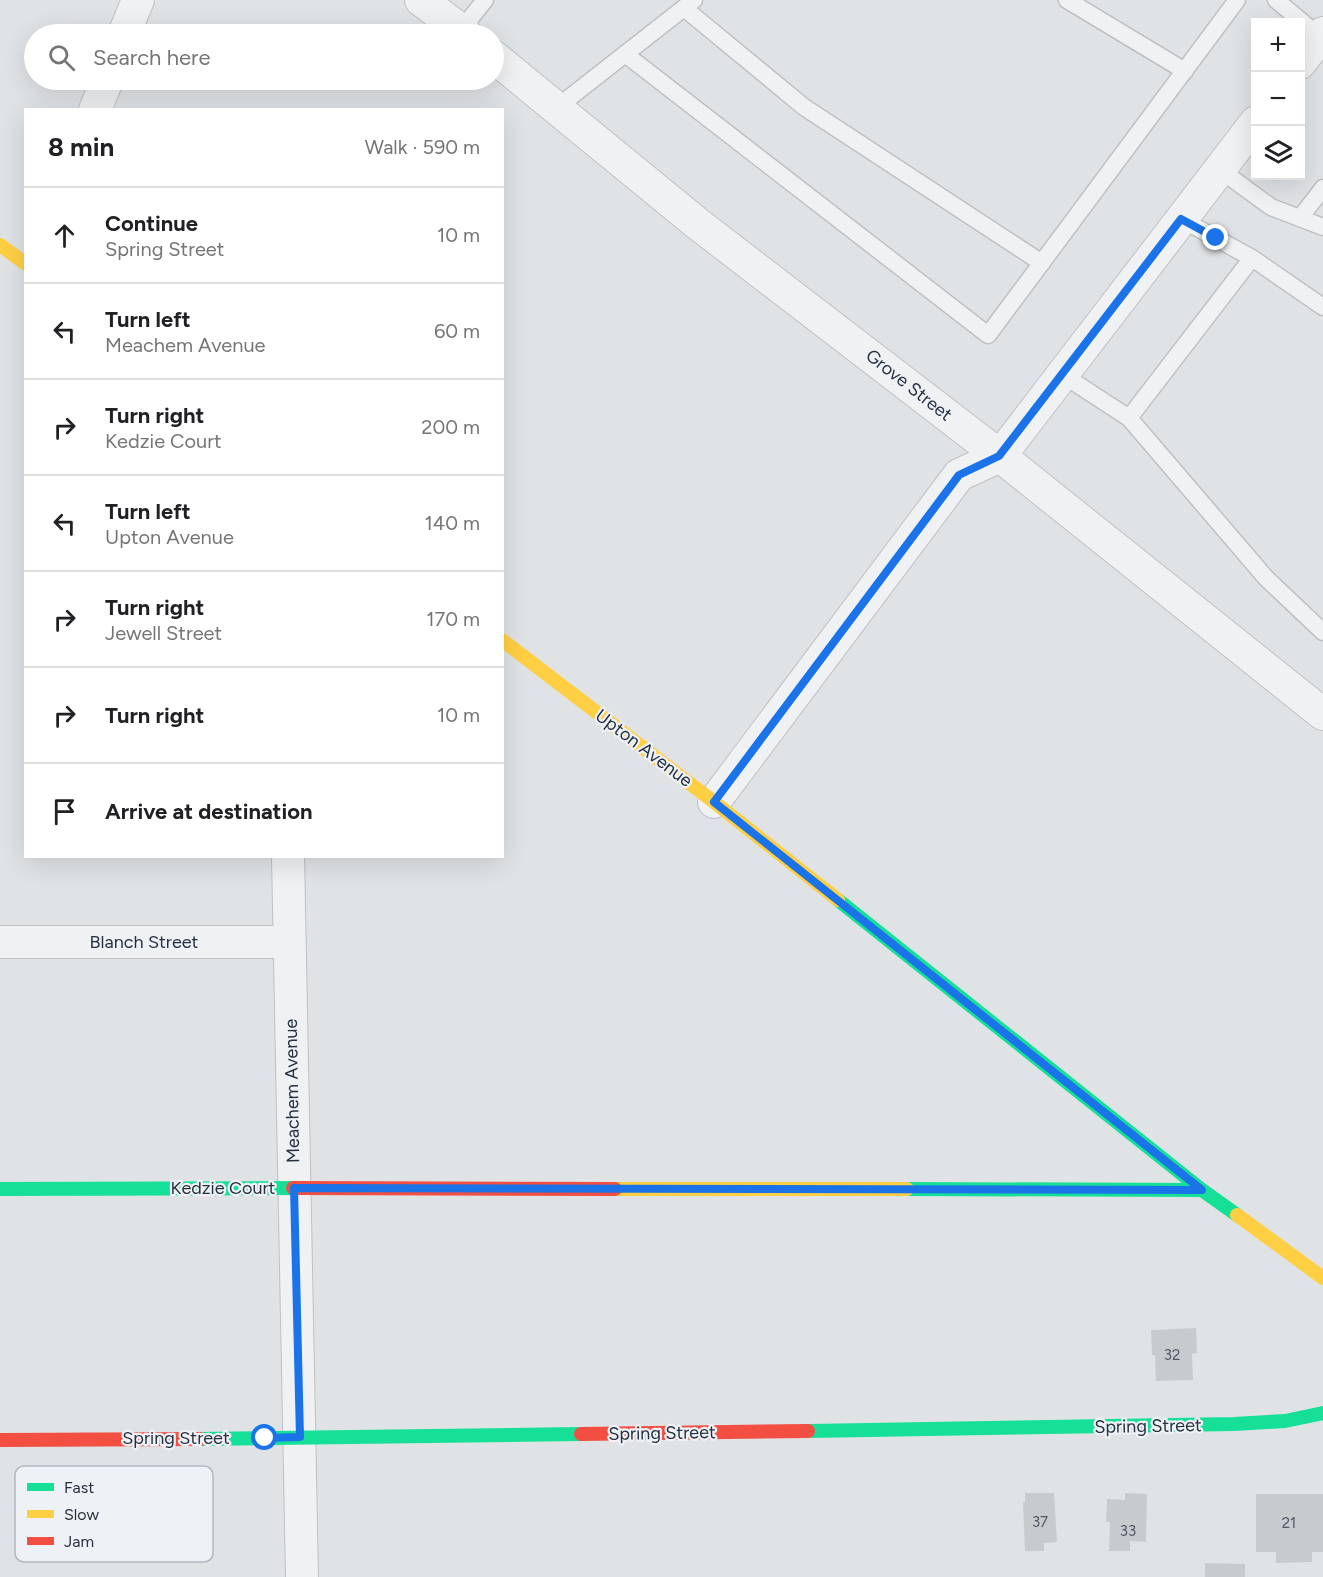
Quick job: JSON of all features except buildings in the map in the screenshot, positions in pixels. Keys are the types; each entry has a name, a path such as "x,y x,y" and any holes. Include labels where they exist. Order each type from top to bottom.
{"street":[{"path":"128,24 138,0"},
{"path":"421,0 453,24"},
{"path":"1305,57 1322,35"},
{"name":"Grove Street","path":"504,66 698,224 999,456 1323,714"},
{"path":"96,108 103,90"},
{"path":"714,802 959,475 999,456 1253,126"},
{"path":"0,245 24,263"},
{"name":"Upton Avenue","path":"504,642 714,802 1202,1190 1323,1278"},
{"name":"Meachem Avenue","path":"288,858 302,1577"},
{"name":"Blanch Street","path":"0,942 288,942"},
{"name":"Kedzie Court","path":"0,1189 1202,1190"},
{"name":"Spring Street","path":"0,1440 1234,1424 1285,1421 1323,1413"}],"lane":[{"path":"469,24 485,0"},
{"path":"1067,0 1185,70"},
{"path":"625,54 988,335 1237,0"},
{"path":"1276,0 1322,35"},
{"path":"555,109 689,4 804,107 1042,263"},
{"path":"1219,169 1271,207 1323,227"},
{"path":"1300,218 1323,188"},
{"path":"1181,219 1252,258 1323,307"},
{"path":"1129,418 1252,258"},
{"path":"1063,375 1129,418 1266,578 1323,632"}],"traffic: fast":[{"path":"838,900 1202,1190 1237,1215"},
{"path":"0,1189 293,1188"},
{"path":"907,1189 1202,1190"},
{"path":"808,1431 1234,1424 1285,1421 1323,1413"},
{"path":"200,1439 581,1434"}],"traffic: slow":[{"path":"0,245 24,263"},
{"path":"504,642 838,900"},
{"path":"615,1189 907,1189"},
{"path":"1237,1215 1323,1278"}],"traffic: jam":[{"path":"293,1188 615,1189"},
{"path":"581,1434 808,1431"},
{"path":"0,1440 200,1439"}],"route":[{"path":"265,1438 300,1437 294,1188 1202,1190 714,802 959,475 999,456 1181,219 1216,238"}]}
